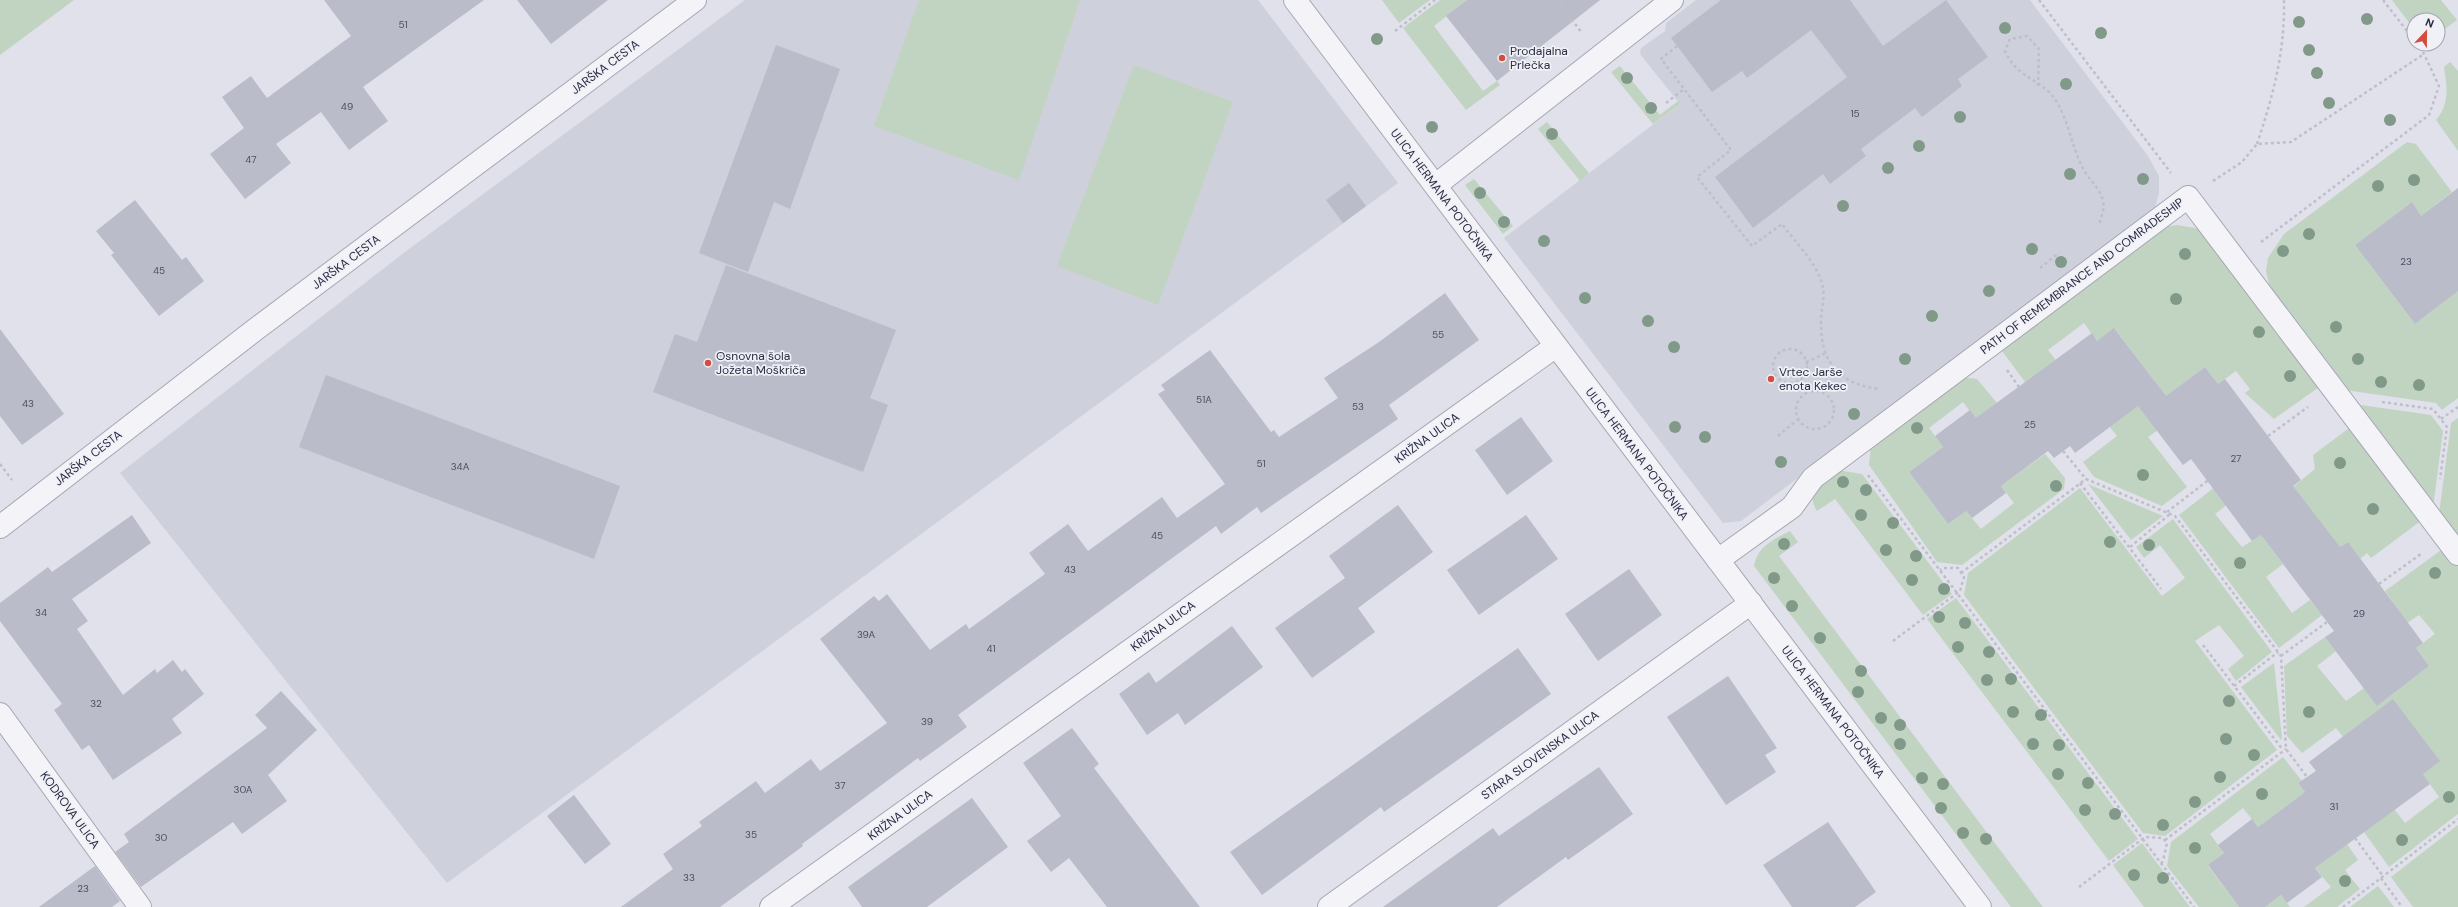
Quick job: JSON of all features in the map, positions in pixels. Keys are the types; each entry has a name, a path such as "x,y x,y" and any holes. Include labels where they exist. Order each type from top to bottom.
{"street":[{"name":"JARŠKA CESTA","path":"0,528 256,329 694,0"},
{"name":"ULICA HERMANA POTOČNIKA","path":"1294,0 1436,184 1556,346 1751,603 1971,904"},
{"path":"1436,184 1672,0"},
{"name":"PATH OF REMEMBRANCE AND COMRADESHIP","path":"1718,560 1792,507 1814,478 2188,197 2337,392 2458,554"},
{"name":"KRIŽNA ULICA","path":"771,907 1556,346"},
{"name":"STARA SLOVENSKA ULICA","path":"1329,907 1751,603"},
{"name":"KODROVA ULICA","path":"0,714 140,907"}],"path":[{"path":"1394,31 1435,0"},
{"path":"1557,0 1599,57"},
{"path":"2039,0 2188,197 2242,162 2256,144 2272,99 2285,31 2284,0"},
{"path":"2383,0 2406,30"},
{"path":"2038,86 2039,49 2027,36 2010,39 2005,51 2012,66 2038,86 2048,92 2060,108 2084,171 2096,184 2103,200 2104,209 2097,229"},
{"path":"1677,46 1661,59 1731,150 1697,177 1752,246 1782,224 1818,274 1823,289 1821,339 1826,353 1837,372 1852,383 1882,390"},
{"path":"2236,260 2429,115 2439,86 2424,54 2290,142 2256,144"},
{"path":"1666,103 1684,89"},
{"path":"2038,270 2042,265 2063,251"},
{"path":"1793,349 1802,354 1806,362 1806,372 1800,380 1791,383 1781,381 1775,374 1772,365 1776,356 1784,350 1793,349"},
{"path":"1806,362 1826,353"},
{"path":"1800,380 1808,391"},
{"path":"1808,391 1819,391 1829,396 1834,406 1833,417 1827,426 1816,430 1806,428 1797,420 1795,408 1799,398 1808,391"},
{"path":"2268,436 2337,392 2433,409 2447,427 2439,530 2379,584"},
{"path":"2441,420 2458,407"},
{"path":"1778,436 1797,420"},
{"path":"1850,451 2194,907"},
{"path":"2063,451 2086,479 2175,516 2281,656 2284,750"},
{"path":"2166,512 2214,475"},
{"path":"1961,573 2086,479"},
{"path":"2080,483 2161,589"},
{"path":"2130,547 2171,514"},
{"path":"1893,641 1960,591 1964,577 1958,568 1943,568 1940,570"},
{"path":"2281,656 2327,622"},
{"path":"2203,645 2284,750 2307,777"},
{"path":"2234,686 2278,652"},
{"path":"2165,840 2284,750"},
{"path":"2343,907 2458,819"},
{"path":"2079,887 2145,837 2163,838 2165,840"},
{"path":"2355,838 2402,907"},
{"path":"2161,864 2164,861 2167,843 2165,840"}],"shaded area":[{"name":"Osnovna šola Jožeta Moškriča","path":"745,0 1258,0 1398,183 447,883 120,473 405,252"},
{"name":"Vrtec Jarše enota Kekec","path":"1696,0 2030,0 2148,156 2159,176 2159,193 2155,208 1741,521 1723,523 1504,238 1680,104 1640,54 1641,48 1665,31 1666,23"}],"green space":[{"path":"0,0 74,0 0,55"},
{"path":"919,0 1080,0 1019,180 874,126"},
{"path":"1382,0 1430,0 1399,23"},
{"path":"1440,0 1467,0 1434,26 1483,91 1497,81 1500,85 1466,110 1403,28"},
{"path":"2392,0 2441,0 2457,20 2446,28 2446,12 2406,12 2406,18"},
{"path":"2450,62 2458,71 2458,151 2436,120 2444,108 2446,81 2444,67"},
{"path":"1134,65 1233,102 1158,305 1057,266"},
{"path":"1620,66 1660,115 1678,101 1680,104 1653,124 1611,72"},
{"path":"1547,122 1589,173 1580,181 1538,129"},
{"path":"2407,142 2416,144 2452,192 2421,216 2411,203 2355,245 2415,324 2445,301 2425,275 2458,265 2458,398 2442,410 2436,403 2345,390 2271,292 2266,271 2268,258 2284,234"},
{"path":"1474,179 1513,226 1503,234 1465,185"},
{"path":"2177,225 2195,228 2205,233 2322,385 2274,419 2245,393 2250,389 2236,371 2218,384 2205,367 2152,407 2165,425 2148,437 2187,487 2162,506 2094,477 2083,462 2117,436 2105,421 2156,383 2115,329 2097,341 2084,323 2048,350 2061,367 2025,382 2000,348 2166,227"},
{"path":"1961,377 1977,379 1997,403 1976,419 1963,402 1929,428 1943,447 1909,472 1948,524 1966,511 1981,529 2014,503 2001,486 2045,454 2065,478 2064,489 1962,565 1937,562 1869,465 1871,444"},
{"path":"2354,404 2431,415 2443,431 2433,508"},
{"path":"2458,418 2458,540 2439,514 2451,423"},
{"path":"2352,426 2422,520 2371,558 2367,553 2360,559 2348,542 2339,548 2293,487 2315,469 2313,455"},
{"path":"1837,470 1862,474 1952,594 1923,615 1835,499 1817,511 1813,498 1814,492 1821,482"},
{"path":"2220,483 2233,500 2215,514 2242,547 2261,535 2283,564 2266,577 2292,613 2310,600 2322,615 2279,648 2179,515"},
{"path":"2088,484 2163,516 2131,540"},
{"path":"2080,488 2162,596 2185,578 2160,545 2144,558 2136,547 2173,519 2272,652 2236,681 2228,669 2244,656 2219,625 2195,641 2277,750 2165,836 2143,833 1964,595 1968,573"},
{"path":"1790,531 1798,542 1779,556 2043,907 2011,907 1754,566 1756,559 1767,544"},
{"path":"2444,548 2458,567 2458,814 2389,867 2364,832 2388,801 2405,823 2439,797 2423,774 2350,746 2336,728 2302,753 2287,736 2284,666 2325,637 2336,651 2317,666 2346,701 2364,688 2378,705 2429,666 2416,648 2435,634 2419,615 2400,628 2399,611 2385,591"},
{"path":"1956,598 2138,839 2109,861 1927,619"},
{"path":"2274,663 2282,738 2281,740 2241,687"},
{"path":"2283,757 2302,781 2298,783 2305,792 2258,827 2243,808 2210,834 2224,853 2208,866 2239,907 2199,907 2167,866 2171,842"},
{"path":"2458,825 2458,907 2413,907 2391,877"},
{"path":"2142,843 2190,907 2144,907 2113,865"},
{"path":"2347,844 2358,860 2345,870 2360,889 2337,907 2304,907 2331,887 2315,868"},
{"path":"2378,886 2394,907 2350,907"},
{"path":"2281,895 2290,907 2265,907"}],"building":[{"path":"324,0 484,0 363,87 388,121 349,150 321,112 276,144 291,163 245,199 210,154 244,128 222,97 251,76 267,98 351,36"},
{"path":"517,0 608,0 551,44"},
{"name":"Prodajalna Prlečka","path":"1467,0 1600,0 1497,81 1446,16"},
{"path":"1721,0 1850,0 1883,46 1946,0 1988,57 1958,79 1962,86 1922,117 1915,108 1861,149 1866,156 1830,184 1823,174 1753,228 1715,177 1847,77 1811,30 1747,78 1742,71 1712,92 1671,38"},
{"path":"776,45 840,69 790,209 774,202 748,272 699,253"},
{"path":"1349,183 1366,206 1343,223 1326,200"},
{"path":"2458,188 2458,291 2415,324 2355,245 2412,202 2421,216"},
{"path":"135,200 182,260 186,257 204,281 159,316 111,255 114,253 96,231"},
{"path":"726,265 896,330 870,398 888,405 863,472 653,392 675,334 697,342"},
{"path":"1445,293 1479,340 1389,405 1398,419 1261,513 1257,507 1221,534 1216,526 958,715 967,727 920,761 918,758 720,907 621,907 673,869 663,854 702,826 699,822 756,781 765,793 811,759 820,771 887,723 820,639 874,596 879,601 887,594 930,650 966,624 969,629 1045,574 1029,553 1068,524 1088,551 1162,497 1177,518 1225,484 1158,394 1165,390 1161,385 1210,350 1271,432 1274,430 1279,437 1338,398 1324,378 1379,342"},
{"path":"2114,328 2166,396 2205,367 2218,384 2225,379 2301,480 2293,486 2340,547 2348,542 2423,643 2416,648 2429,666 2377,706 2325,637 2334,631 2261,535 2252,541 2191,459 2183,465 2138,406 2075,453 2070,446 2054,458 2048,451 2001,486 2006,493 1972,518 1966,511 1948,524 1909,472 1943,447 1935,436 1970,410 1976,418 2092,333 2097,341"},
{"path":"0,329 64,414 22,445 0,416"},
{"path":"326,375 620,486 594,559 299,447"},
{"path":"1521,417 1553,461 1507,495 1475,450"},
{"path":"1398,505 1433,552 1358,608 1375,632 1312,678 1275,628 1345,578 1329,556"},
{"path":"132,515 151,543 72,599 88,621 77,629 123,695 155,669 157,673 173,660 182,672 185,669 204,694 172,719 182,733 113,780 89,745 82,750 54,710 62,704 0,621 0,603 48,567 52,572"},
{"path":"1526,515 1558,559 1479,615 1447,570"},
{"path":"1629,569 1662,615 1598,661 1565,614"},
{"path":"1232,626 1263,667 1185,725 1178,713 1147,735 1119,694 1149,672 1156,683"},
{"path":"1518,648 1551,694 1384,812 1381,807 1262,895 1230,852"},
{"path":"1728,676 1777,748 1765,755 1776,772 1726,805 1667,717"},
{"path":"281,691 317,730 268,775 287,801 242,834 233,822 141,887 115,852 129,842 124,834 267,728 255,715"},
{"path":"2393,699 2440,761 2423,774 2430,784 2315,868 2322,877 2287,903 2281,895 2265,907 2239,907 2208,865 2224,853 2218,845 2252,819 2258,827 2305,792 2298,783 2316,771 2309,762"},
{"path":"1072,728 1099,764 1094,768 1200,907 1107,907 1069,858 1051,872 1027,841 1061,816 1023,763"},
{"path":"1599,767 1633,814 1568,860 1566,857 1497,907 1383,907 1493,828 1499,836"},
{"path":"574,795 611,844 585,864 547,816"},
{"path":"972,798 1008,847 927,907 862,907 848,887"},
{"path":"1828,822 1876,892 1855,907 1792,907 1763,865"},
{"path":"95,866 120,901 112,907 39,907"}],"place":[{"name":"Prodajalna Prlečka","path":"1502,58"},
{"name":"Osnovna šola Jožeta Moškriča","path":"708,363"},
{"name":"Vrtec Jarše enota Kekec","path":"1771,379"}]}
